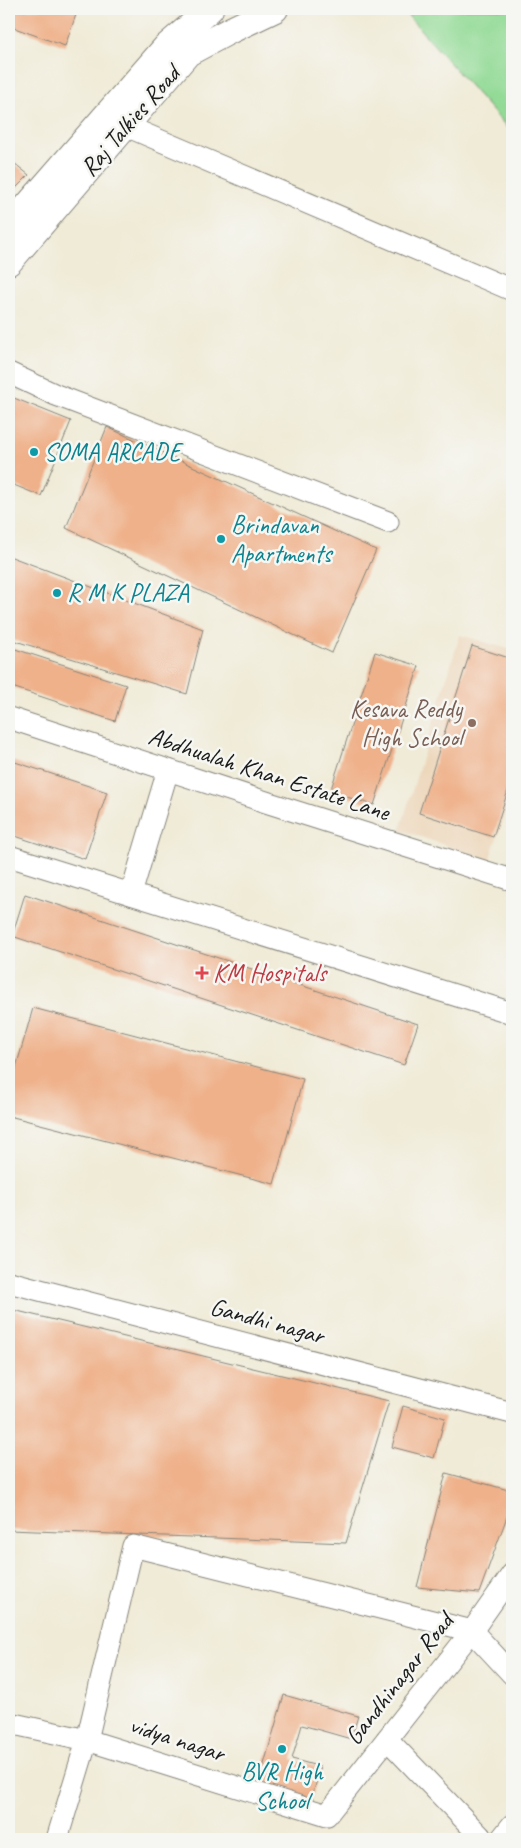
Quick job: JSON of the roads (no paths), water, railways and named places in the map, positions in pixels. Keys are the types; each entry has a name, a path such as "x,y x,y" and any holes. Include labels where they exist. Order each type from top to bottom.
{"street":[{"name":"Raj Talkies Road","path":"9,226 166,47 210,9"},
{"name":"Raj Talkies Road","path":"9,262 188,53 275,9"},
{"path":"126,126 512,290"},
{"path":"9,373 56,395 388,522"},
{"name":"Abdhualah Khan Estate Lane","path":"9,718 512,880"},
{"path":"131,894 168,770"},
{"path":"9,856 512,1013"},
{"name":"Gandhi nagar","path":"9,1282 512,1413"},
{"path":"57,1839 87,1740 133,1546 472,1631 512,1674"},
{"name":"Gandhinagar Road","path":"327,1815 472,1631 512,1574"},
{"name":"vidya nagar","path":"9,1723 87,1740 327,1815"},
{"path":"387,1739 483,1839"},
{"path":"501,1839 512,1825"}],"place":[{"name":"SOMA ARCADE","path":"34,452"},
{"name":"Brindavan Apartments","path":"221,539"},
{"name":"R M K PLAZA","path":"57,593"},
{"name":"Kesava Reddy High School","path":"472,723"},
{"name":"KM Hospitals","path":"202,973"},
{"name":"BVR High School","path":"282,1749"}]}
